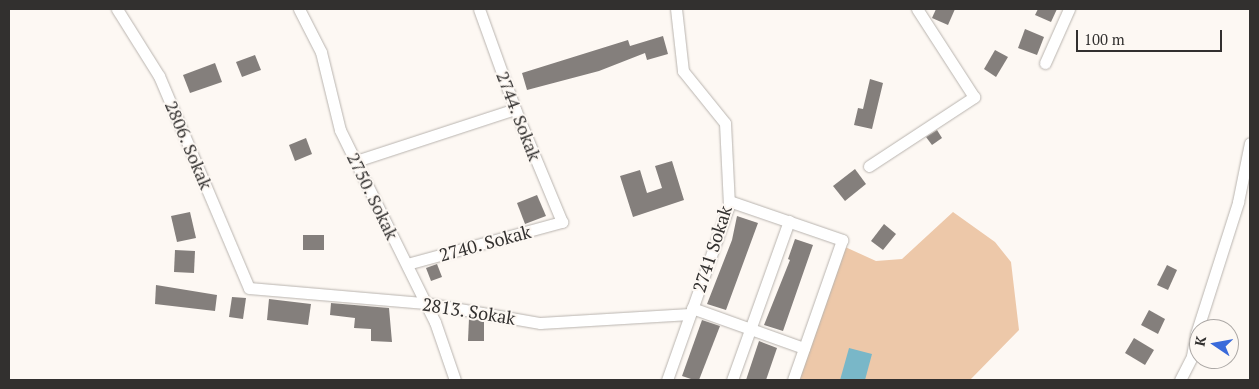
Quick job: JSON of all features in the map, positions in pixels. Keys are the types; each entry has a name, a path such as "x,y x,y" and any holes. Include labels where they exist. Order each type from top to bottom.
{"street":[{"name":"2806. Sokak","path":"117,9 159,76 249,288"},
{"name":"2750. Sokak","path":"299,9 321,52 340,130 425,302 455,380"},
{"name":"2744. Sokak","path":"480,9 515,109 562,222"},
{"name":"2741 Sokak","path":"667,380 729,201 725,123 683,71 676,9"},
{"path":"869,166 974,97 917,9"},
{"path":"1045,63 1069,9"},
{"path":"356,161 515,109"},
{"path":"1180,380 1192,356 1196,334 1232,221 1250,143"},
{"path":"729,201 842,240 793,380"},
{"path":"732,380 789,221"},
{"name":"2740. Sokak","path":"407,264 562,222"},
{"name":"2813. Sokak","path":"249,288 425,302 540,323 691,311"},
{"path":"691,311 751,329 804,348"}],"shaded area":[{"path":"953,212 995,242 1011,262 1019,330 970,380 797,380 843,246 876,261 902,259"}],"water":[{"path":"849,348 872,354 865,380 840,380"}],"building":[{"path":"936,9 955,9 948,25 932,18"},
{"path":"1038,9 1057,9 1051,22 1035,15"},
{"path":"1025,29 1044,37 1037,55 1018,48"},
{"path":"663,36 668,54 647,60 645,53 599,71 527,90 522,73 628,40 630,46"},
{"path":"995,50 1008,57 996,77 984,69"},
{"path":"255,55 261,70 242,77 236,62"},
{"path":"215,63 222,82 190,93 183,75"},
{"path":"870,79 883,83 872,129 854,125 858,108 863,109"},
{"path":"937,130 942,138 932,145 926,137"},
{"path":"306,138 312,154 295,161 289,145"},
{"path":"672,161 684,200 633,217 620,176 640,170 647,193 662,188 655,166"},
{"path":"855,169 866,184 845,201 833,186"},
{"path":"537,195 546,216 525,224 517,203"},
{"path":"190,212 196,238 177,242 171,216"},
{"path":"737,216 758,223 726,310 707,304 732,240"},
{"path":"884,224 896,234 883,250 871,241"},
{"path":"303,235 324,235 324,250 303,250"},
{"path":"795,239 813,245 783,331 764,325 790,260 788,259"},
{"path":"175,250 195,251 194,273 174,272"},
{"path":"437,264 442,277 431,281 426,268"},
{"path":"1167,265 1177,270 1168,290 1157,285"},
{"path":"156,285 217,295 215,311 155,304"},
{"path":"232,297 246,298 243,319 229,317"},
{"path":"269,299 311,304 308,325 267,320"},
{"path":"331,303 389,308 392,342 371,341 371,329 354,328 355,318 330,315"},
{"path":"1149,310 1165,319 1158,334 1141,325"},
{"path":"469,318 484,321 484,341 468,341"},
{"path":"702,320 720,326 699,380 694,380 682,376"},
{"path":"1134,338 1154,350 1145,365 1125,353"},
{"path":"759,341 777,348 766,380 746,380"}]}
